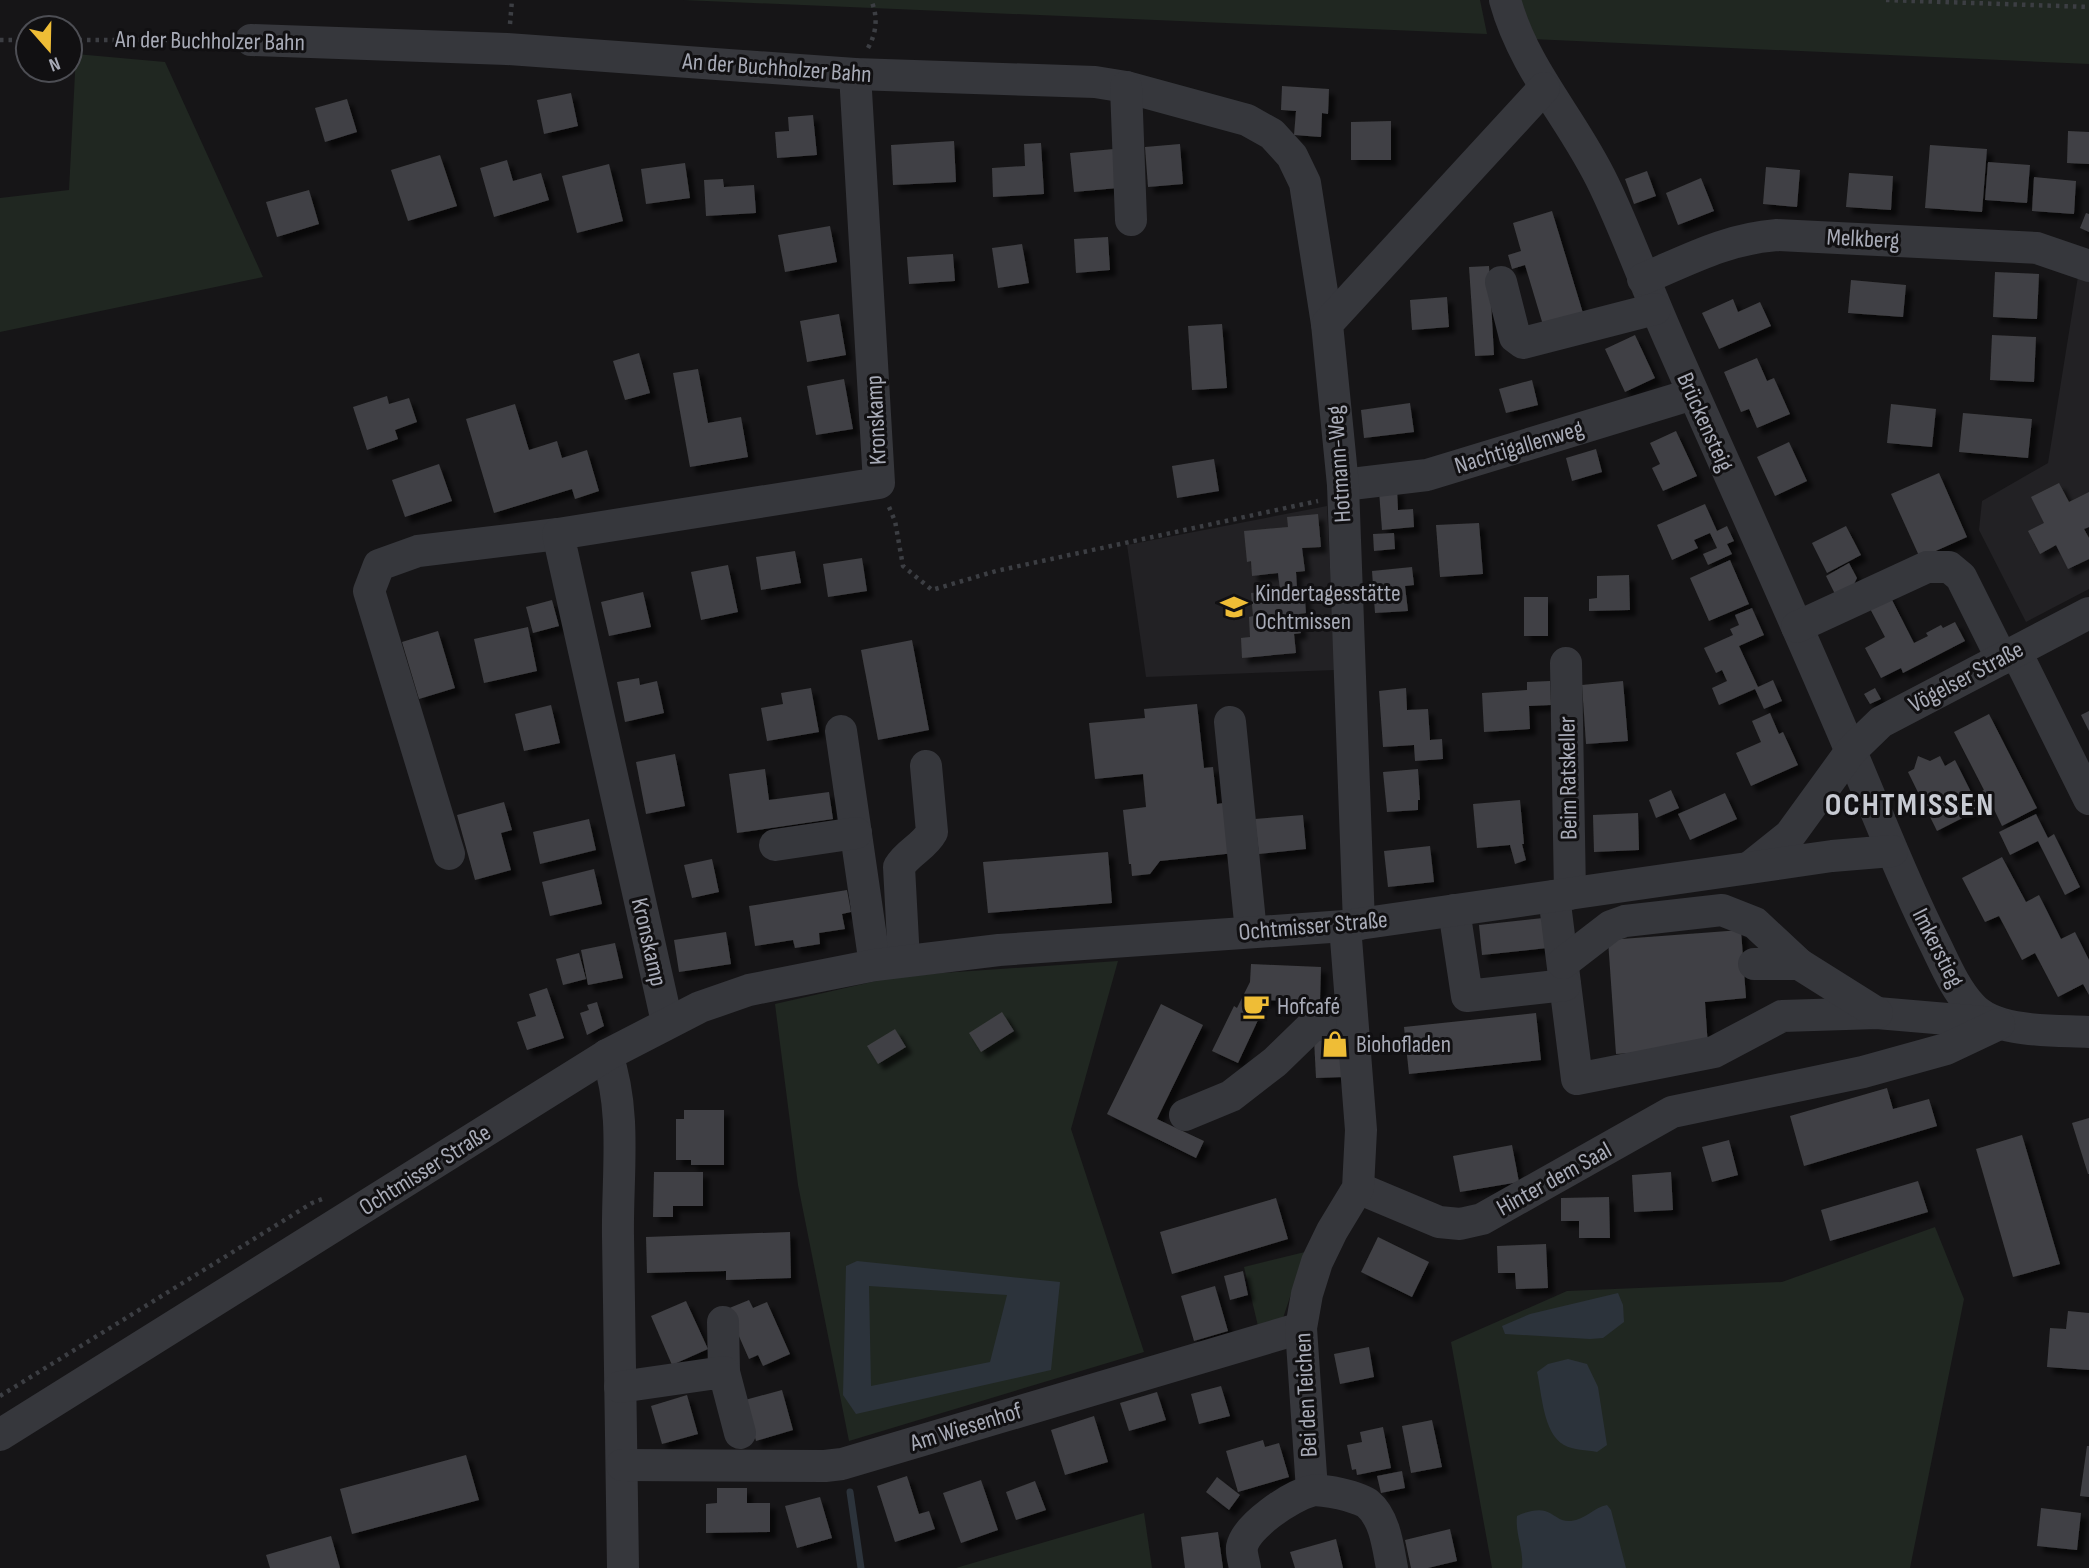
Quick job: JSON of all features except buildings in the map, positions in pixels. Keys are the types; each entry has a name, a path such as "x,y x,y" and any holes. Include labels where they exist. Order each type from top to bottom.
{"street":[{"name":"Brückensteig","path":"1505,0 1525,55 1577,135 1604,185 1892,851"},
{"name":"An der Buchholzer Bahn","path":"251,40 507,49 855,74 1095,82 1126,87 1247,120 1272,134 1292,156 1305,183 1327,324"},
{"name":"Kronskamp","path":"449,854 369,591 379,565 418,551 558,534 879,482 855,74"},
{"path":"1126,87 1130,220"},
{"path":"1327,324 1544,88"},
{"name":"Melkberg","path":"1643,279 1727,243 1749,237 1777,235 2037,248 2089,266"},
{"path":"1500,282 1515,337 1523,343 1656,309"},
{"name":"Hotmann-Weg","path":"1327,324 1343,491 1352,925"},
{"name":"Nachtigallenweg","path":"1343,491 1427,475 1693,394"},
{"name":"Kronskamp","path":"558,534 667,1023"},
{"path":"1797,627 1927,567 1949,567 1961,577 2009,655 2089,799"},
{"name":"Vögelser Straße","path":"1851,751 1881,722 2089,613"},
{"name":"Beim Ratskeller","path":"1566,663 1562,895 1564,974 1577,1079 1714,1052 1782,1016 1877,1013"},
{"path":"1230,722 1251,932"},
{"path":"841,731 856,833 890,962"},
{"path":"1749,868 1790,835 1851,751"},
{"path":"890,962 898,867 906,856 928,841 932,832 926,766"},
{"path":"775,845 856,833"},
{"name":"Ochtmisser Straße","path":"0,1435 607,1055 700,1007 749,990 890,962 999,950 1352,925 1832,856 1892,851"},
{"name":"Imkerstieg","path":"1892,851 1919,913 1956,986 1973,1009 1999,1024 2089,1032"},
{"path":"1454,910 1467,996 1564,974 1611,926 1625,921 1722,911 1755,923 1799,964 1877,1013 1999,1024"},
{"path":"1352,925 1352,1020 1361,1130 1358,1188"},
{"path":"1754,964 1799,964"},
{"path":"1185,1115 1231,1096 1275,1062 1312,1026 1352,1020"},
{"name":"Hinter dem Saal","path":"1358,1188 1439,1222 1460,1224 1482,1219 1672,1112 1863,1072 1946,1049 1999,1024"},
{"path":"607,1055 615,1077 619,1103 623,1568"},
{"name":"Bei den Teichen","path":"1312,1490 1301,1328 1307,1294 1317,1262 1358,1188"},
{"path":"723,1322 724,1372 740,1433"},
{"name":"Am Wiesenhof","path":"622,1465 842,1464 1301,1328"},
{"path":"620,1387 724,1372"},
{"name":"Bei den Teichen","path":"1245,1568 1242,1547 1251,1529 1270,1512 1312,1490 1343,1494 1367,1503 1381,1524 1392,1568"}],"path":[{"path":"855,74 873,39 877,13 871,0"},
{"path":"1886,0 2089,7"},
{"name":"An der Buchholzer Bahn","path":"84,40 251,40"},
{"path":"879,482 895,521 903,566 932,590 996,571 1322,500 1343,491"},
{"path":"0,1396 312,1203 326,1198"}],"shaded area":[{"path":"683,0 1480,0 1487,34"},
{"path":"1517,0 2089,0 2089,64 1532,39"},
{"path":"84,55 165,62 263,277 0,332 0,198 69,190 74,84 84,84"},
{"path":"2079,270 2089,277 2089,589 2026,622 1979,530 1982,501 2048,463"},
{"name":"Kindertagesstätte Ochtmissen","path":"1327,506 1335,670 1146,677 1127,545"},
{"path":"1118,961 1071,1129 1144,1352 849,1441 798,1185 775,1004 898,976"},
{"path":"1935,1227 1964,1299 1910,1568 1492,1568 1451,1342 1567,1291 1782,1282"},
{"path":"1305,1252 1282,1321 1258,1326 1244,1267"},
{"path":"857,1261 1060,1282 1051,1370 856,1414 843,1395 846,1266","holes":["869,1286 1007,1295 990,1362 871,1386"]},
{"path":"1618,1293 1623,1305 1624,1322 1603,1338 1505,1334 1502,1326 1530,1314"},
{"path":"1568,1359 1587,1364 1598,1387 1607,1445 1597,1452 1564,1445 1552,1432 1548,1422 1537,1372 1548,1364"},
{"path":"1607,1505 1611,1510 1626,1568 1522,1568 1517,1516 1542,1510 1571,1521"},
{"path":"1144,1513 1152,1568 956,1568"}],"waterway":[{"path":"850,1492 861,1568"}],"place":[{"name":"Kindertagesstätte Ochtmissen","path":"1234,607"},
{"name":"Hofcafé","path":"1256,1006"},
{"name":"Biohofladen","path":"1335,1044"}],"district":[{"name":"OCHTMISSEN","path":"1910,805"}]}
